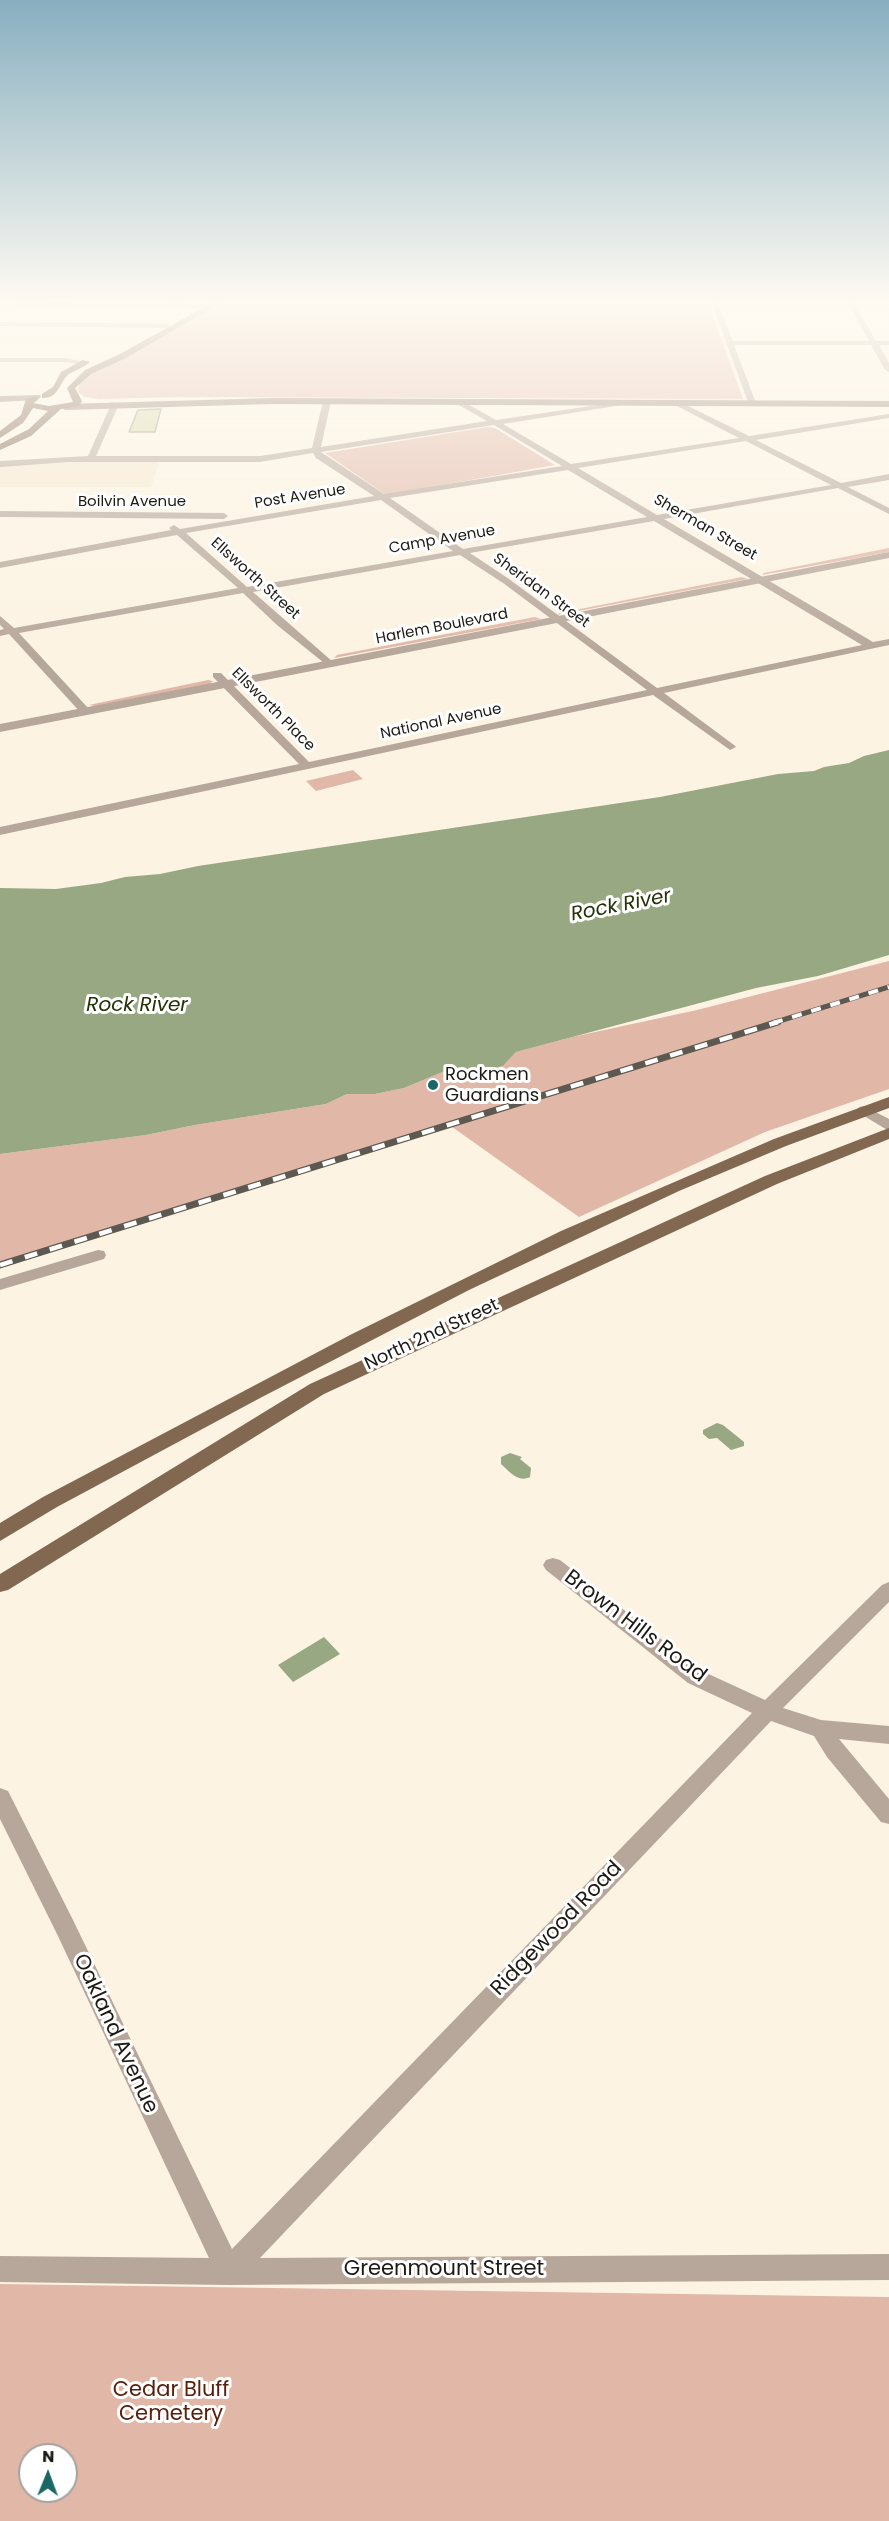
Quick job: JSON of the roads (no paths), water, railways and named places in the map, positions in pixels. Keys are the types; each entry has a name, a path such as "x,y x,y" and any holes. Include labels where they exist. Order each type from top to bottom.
{"main road":[{"path":"0,435 19,421"},
{"path":"1,447 26,435 42,421"},
{"name":"North 2nd Street","path":"0,1533 61,1496 461,1284 639,1202 802,1132 889,1102"},
{"name":"North 2nd Street","path":"0,1584 317,1389 771,1180 889,1132"}],"street":[{"path":"91,459 108,421"},
{"path":"316,451 323,421"},
{"name":"Sherman Street","path":"489,421 764,580 872,646"},
{"path":"0,462 91,459 252,459 508,421"},
{"path":"711,421 889,511"},
{"name":"Post Avenue","path":"0,566 264,516 862,421"},
{"name":"Sheridan Street","path":"316,451 324,460 384,498 459,552 506,581 730,747"},
{"name":"Camp Avenue","path":"0,633 889,477"},
{"name":"Boilvin Avenue","path":"0,514 264,516"},
{"name":"Ellsworth Street","path":"162,516 329,663"},
{"name":"Harlem Boulevard","path":"0,717 889,546"},
{"name":"Harlem Boulevard","path":"0,728 889,555"},
{"path":"0,619 85,711"},
{"name":"National Avenue","path":"0,831 889,642"},
{"name":"Ellsworth Place","path":"217,675 308,766"},
{"path":"864,1110 889,1126"},
{"path":"0,1285 99,1255"},
{"name":"Brown Hills Road","path":"554,1565 695,1677 793,1722 821,1729 889,1735"},
{"name":"Ridgewood Road","path":"229,2272 768,1709 889,1590"},
{"path":"821,1729 835,1751 889,1815"},
{"name":"Oakland Avenue","path":"0,1797 70,1938 229,2272"},
{"name":"Greenmount Street","path":"0,2269 229,2272 889,2267"}],"water":[{"name":"Rock River","path":"889,750 889,955 818,976 756,988 516,1052 503,1066 492,1069 445,1071 404,1088 375,1094 347,1094 326,1104 146,1135 0,1154 0,888 56,889 101,883 125,877 160,874 198,866 660,797 778,774 814,771"},
{"path":"717,1423 723,1425 744,1442 744,1446 731,1450 717,1438 709,1439 703,1434 703,1430"},
{"path":"510,1453 522,1457 520,1459 531,1468 530,1477 518,1478 501,1464 501,1457"},
{"path":"324,1637 340,1654 293,1682 278,1665"}],"railway":[{"path":"773,1023 889,987"},
{"path":"0,1265 778,1022"}],"place":[{"name":"Rockmen Guardians","path":"433,1085"}],"park label":[{"name":"Cedar Bluff Cemetery","path":"171,2403"}]}
